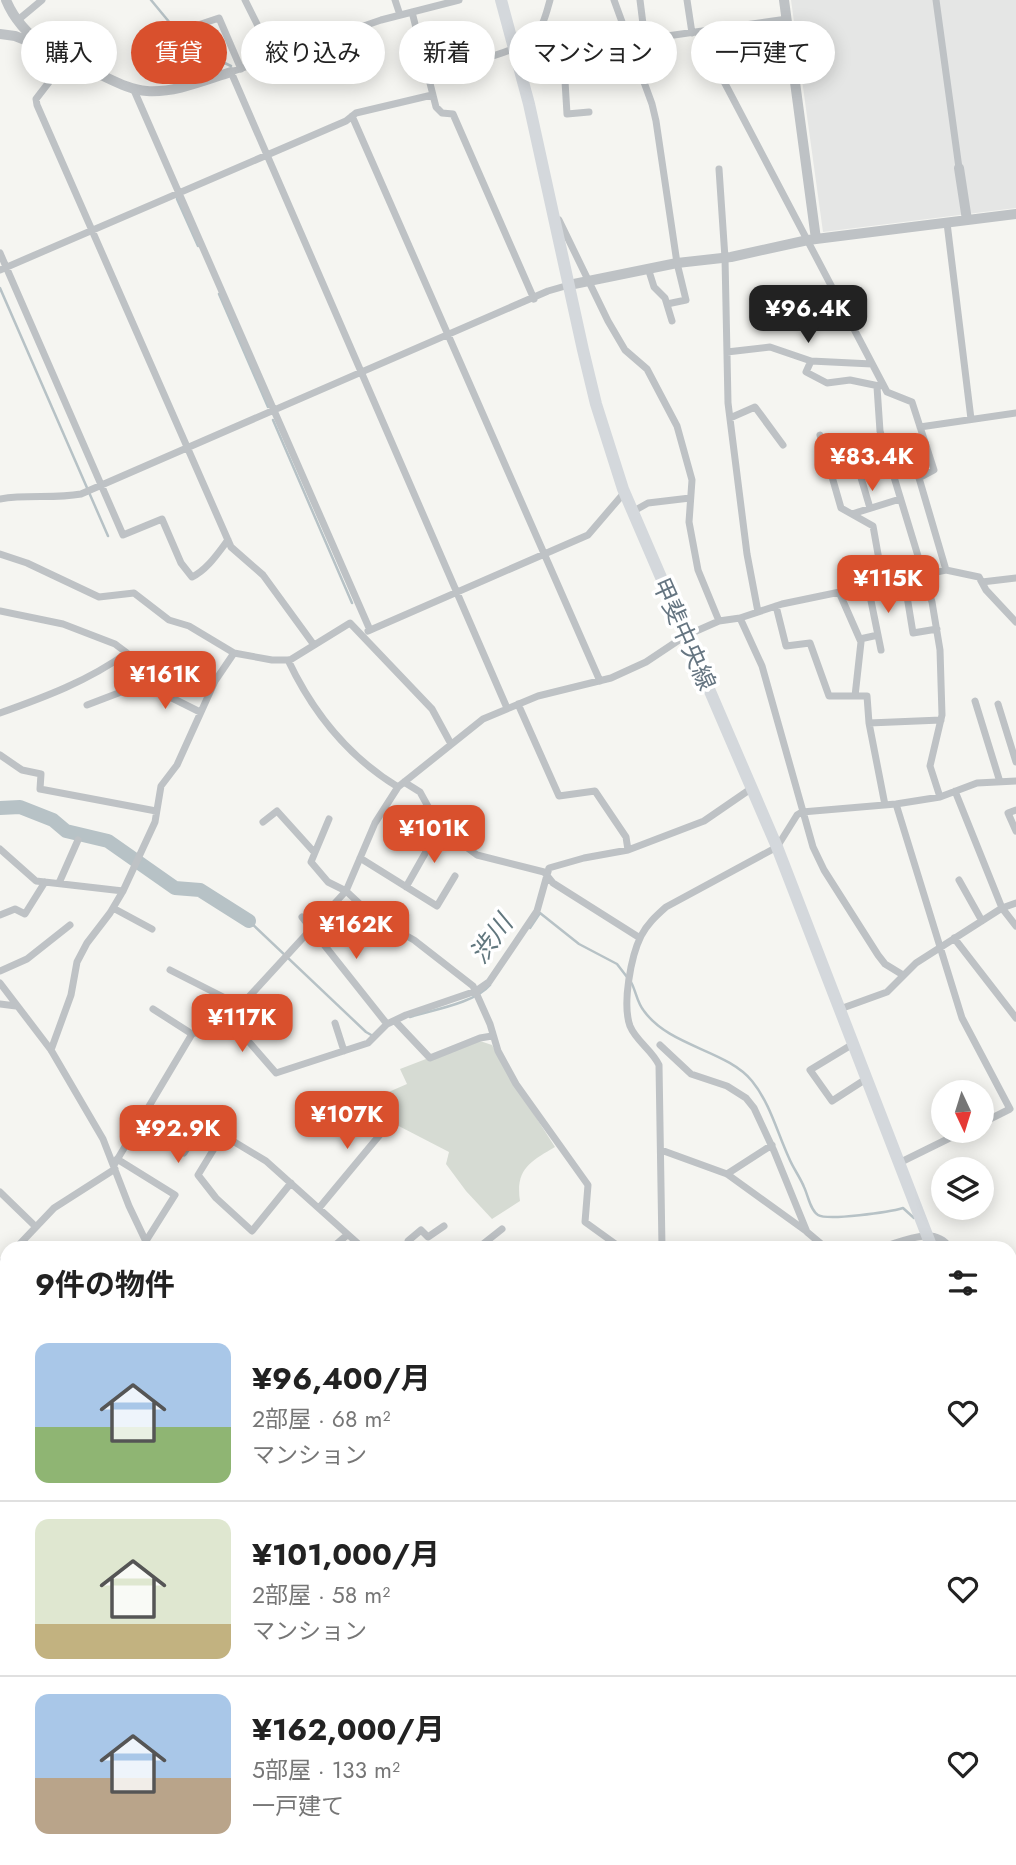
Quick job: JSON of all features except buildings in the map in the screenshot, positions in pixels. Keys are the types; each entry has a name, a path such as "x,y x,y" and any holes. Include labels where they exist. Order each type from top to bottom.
{"main road":[{"name":"甲斐中央線","path":"501,0 509,29"},
{"name":"甲斐中央線","path":"523,84 596,404 632,512 777,847 929,1241"}],"street":[{"path":"6,0 21,23"},
{"path":"0,33 43,0"},
{"path":"245,0 256,21"},
{"path":"396,0 400,15"},
{"path":"382,21 459,0"},
{"path":"543,21 550,0"},
{"path":"614,0 622,21"},
{"path":"640,0 643,21"},
{"path":"687,0 692,21"},
{"path":"784,0 812,240"},
{"path":"936,0 967,220"},
{"path":"412,12 414,21"},
{"path":"773,21 787,19"},
{"path":"0,33 21,38"},
{"path":"227,43 266,156 506,708"},
{"path":"117,81 149,92 162,91 241,69"},
{"path":"48,84 36,99 231,547 263,575 314,645"},
{"path":"430,84 436,107 443,113 453,114 534,299"},
{"path":"566,84 568,114 589,112"},
{"path":"645,84 652,104 677,263 686,300 667,304"},
{"path":"724,84 812,240 880,386 880,431 932,602 937,629 941,720 930,766 940,797"},
{"path":"134,88 370,630"},
{"path":"3,269 346,121 356,113 432,95"},
{"path":"352,116 600,681"},
{"path":"719,169 730,418 747,554 758,612"},
{"path":"552,207 625,350 646,369 677,426 692,480 689,522 698,570 719,621"},
{"path":"0,499 66,497 102,486 569,285 648,268 725,258 812,240 1016,214"},
{"path":"947,223 971,419"},
{"path":"0,253 3,269 123,535 162,519 181,563 192,577 199,574 228,540"},
{"path":"648,268 654,287 665,298 672,321"},
{"path":"727,352 770,346 811,361 872,364"},
{"path":"811,361 806,372 827,383 850,380 880,386 887,392 912,402 934,470 919,478 946,570"},
{"path":"730,418 755,408 783,445"},
{"path":"920,427 1016,413"},
{"path":"820,435 841,508 873,526 883,582"},
{"path":"828,461 884,446"},
{"path":"854,454 870,508"},
{"path":"361,634 588,535 625,492"},
{"path":"632,512 648,503 690,498"},
{"path":"852,514 900,499"},
{"path":"0,554 27,563 99,597 134,593 169,620 189,626 234,653 288,660 349,623 432,709 452,744"},
{"path":"22,1241 68,1198 115,1164 192,1034 223,1024 229,1019 346,891 375,823 401,784 483,719 538,696 600,681 646,662 685,636 719,621 923,574 946,570 979,577 986,590 1016,622"},
{"path":"904,578 913,633 937,629"},
{"path":"982,582 1016,578"},
{"path":"868,586 881,650"},
{"path":"839,592 860,639 855,696"},
{"path":"776,606 786,646 810,643 829,696 867,696 869,723 885,805"},
{"path":"0,611 73,627 115,644 127,653 166,696 200,712"},
{"path":"740,618 762,666 813,847 824,870 878,955 885,964 903,975"},
{"path":"860,639 878,635"},
{"path":"0,713 66,688 101,671 127,653"},
{"path":"51,1050 71,995 77,962 123,891 155,822 161,786 177,765 215,681 234,653"},
{"path":"288,660 301,688 343,744 360,761 420,792 436,821 445,830 477,855 538,869 563,890 640,938"},
{"path":"87,705 142,684 152,683"},
{"path":"975,701 1000,782"},
{"path":"518,704 559,796 595,791 626,837 628,850"},
{"path":"998,704 1016,762"},
{"path":"869,723 941,720"},
{"path":"0,755 22,770 41,774 40,789 156,811"},
{"path":"662,1241 659,1065 654,1054 635,1034 626,1009 627,986 640,938 651,920 666,907 777,847 797,815 802,812 896,804 940,797 977,783 1016,781"},
{"path":"229,1019 276,1073 368,1043 391,1022 476,991 489,982 537,911 549,869 584,858 628,850 704,821 752,788"},
{"path":"955,791 1002,908 1016,926"},
{"path":"896,804 962,1018 1010,1109 994,1117"},
{"path":"1016,810 1008,813 1016,831"},
{"path":"263,822 276,811 314,852"},
{"path":"329,819 311,862 327,882 346,891 376,919 414,940 465,979 476,991 490,1024 492,1036 516,1084 588,1185 585,1222 611,1241"},
{"path":"406,887 427,850 445,830"},
{"path":"59,883 78,840"},
{"path":"0,849 36,881 123,891"},
{"path":"360,858 437,906 455,876"},
{"path":"959,880 982,921"},
{"path":"0,915 15,909 26,914 45,882"},
{"path":"839,1009 887,992 916,962 1002,908 1016,903"},
{"path":"113,908 152,929"},
{"path":"302,917 391,1022 430,1058 480,1038 492,1036"},
{"path":"0,971 27,959 70,925"},
{"path":"954,939 1016,1018"},
{"path":"170,970 241,1006"},
{"path":"0,983 51,1050 103,1139 146,1241"},
{"path":"0,1004 16,1006"},
{"path":"153,1009 192,1034"},
{"path":"335,1023 344,1051"},
{"path":"853,1044 810,1070 832,1101 866,1079"},
{"path":"660,1045 691,1074 727,1086 746,1098 754,1108 807,1232"},
{"path":"137,1125 184,1153 203,1124 223,1134 266,1161 354,1241"},
{"path":"320,1208 388,1125"},
{"path":"223,1134 198,1175 216,1198 252,1231 291,1183"},
{"path":"899,1163 940,1143"},
{"path":"727,1174 772,1145"},
{"path":"661,1150 727,1174 818,1241"},
{"path":"115,1164 175,1195 149,1241"},
{"path":"0,1192 35,1227"},
{"path":"408,1241 421,1230 428,1237 444,1226"},
{"path":"487,1241 502,1229"},
{"path":"340,1241 347,1235"},
{"path":"905,1241 927,1235 937,1236 946,1241"}],"shaded area":[{"path":"791,0 1016,0 1016,208 823,232 803,84 835,84 835,21 794,21"},
{"path":"480,1041 492,1045 555,1147 527,1167 520,1181 520,1201 492,1219 446,1164 449,1152 391,1122 385,1124 363,1117 354,1107 407,1084 400,1069"}],"waterway":[{"path":"151,0 189,46 231,66"},
{"path":"177,199 198,246"},
{"path":"0,288 108,536"},
{"path":"219,294 268,407"},
{"path":"273,420 352,603"},
{"name":"渋川","path":"0,808 20,807 53,820 66,831 108,841 175,888 200,890 249,921"},
{"name":"渋川","path":"530,928 540,913 579,944 617,964 627,977"},
{"name":"渋川","path":"249,921 373,1036"},
{"name":"渋川","path":"631,982 642,1008 655,1023 668,1033 728,1062 752,1081 768,1108 815,1213 824,1217 846,1216 903,1208 914,1218"},
{"name":"渋川","path":"410,1017 464,1001 490,985"}]}
